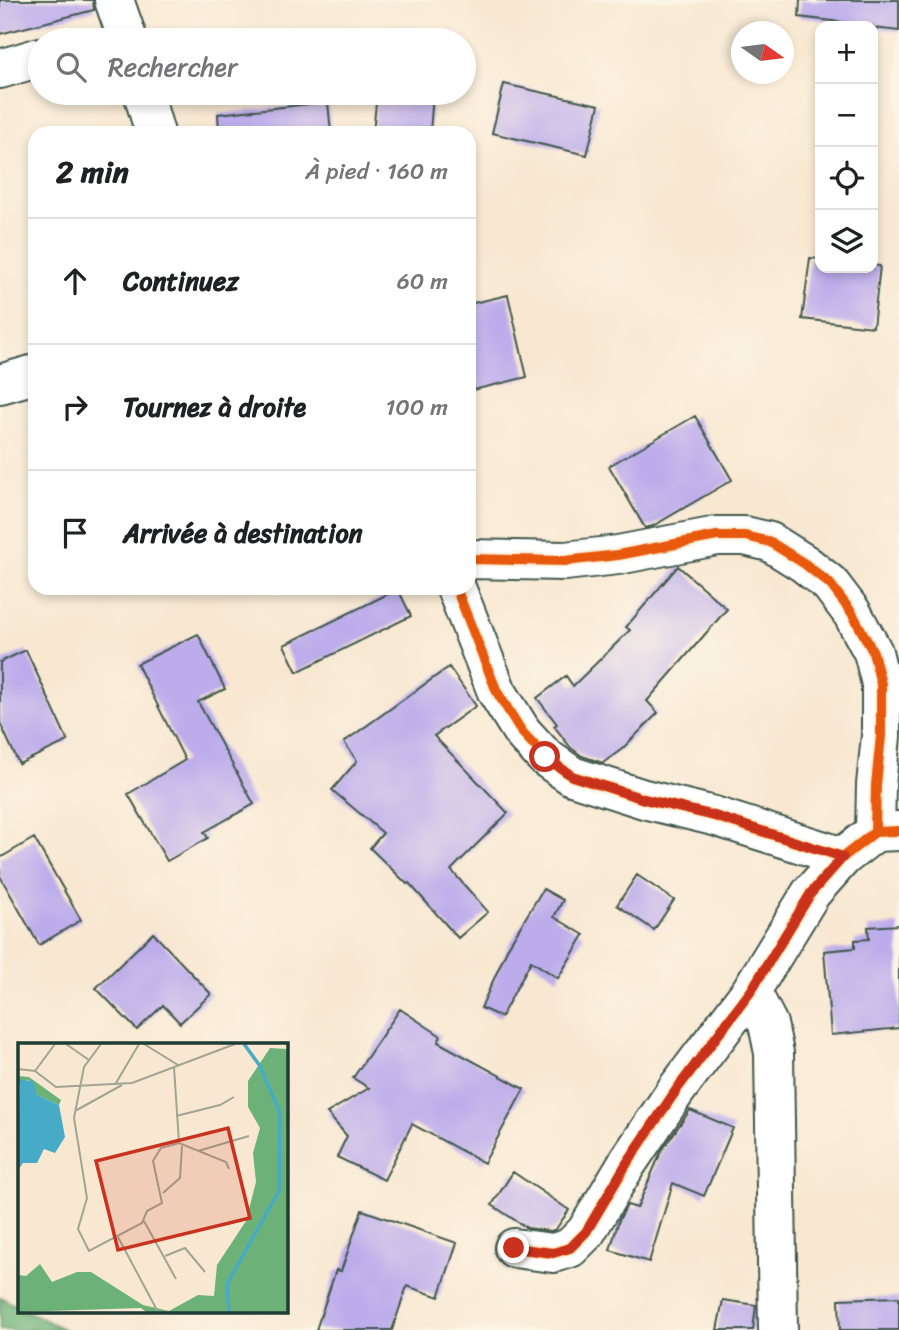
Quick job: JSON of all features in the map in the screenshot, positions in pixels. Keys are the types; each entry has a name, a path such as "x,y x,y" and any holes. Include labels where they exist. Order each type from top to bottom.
{"street":[{"path":"0,69 28,61"},
{"path":"147,105 153,126"},
{"path":"0,384 28,376"},
{"path":"476,559 565,561 618,555 717,536 745,536 770,542 830,584 852,613 873,652 881,684 881,736 876,785 887,832 843,857 811,893 751,991 626,1164 586,1232 570,1248 553,1253 514,1248"},
{"path":"459,595 497,692 522,733 545,757 563,770 572,776 644,799 726,820 843,857"},
{"path":"751,991 768,1024 774,1053 778,1330"}],"green space":[{"path":"0,1297 18,1306 18,1312 29,1312 65,1330 0,1330"}],"building":[{"path":"0,0 93,0 94,10 0,34"},
{"path":"800,0 899,0 899,31 878,29 878,21 832,21 799,17"},
{"path":"504,84 599,105 587,155 492,133"},
{"path":"300,105 328,105 330,126 219,126 218,114"},
{"path":"376,105 432,105 431,126 374,126"},
{"path":"810,258 815,258 815,273 878,273 880,266 873,327 802,319"},
{"path":"508,295 527,377 476,389 476,302"},
{"path":"695,416 732,480 653,526 645,528 609,466"},
{"path":"678,566 727,609 647,701 658,713 622,749 603,763 582,756 571,748 537,698 566,676 573,686 630,630 626,627"},
{"path":"386,595 401,595 411,616 297,672 284,645"},
{"path":"198,634 225,689 198,702 254,804 204,832 208,838 167,861 128,794 185,760 137,664"},
{"path":"26,650 68,741 19,764 0,723 0,662"},
{"path":"449,667 476,706 434,736 508,813 451,870 488,912 458,938 409,883 370,848 383,833 332,790 357,761 344,742"},
{"path":"34,838 81,920 39,945 0,876 0,858"},
{"path":"637,875 674,900 654,930 617,905"},
{"path":"543,889 563,900 554,917 584,935 558,978 531,961 501,1017 481,1008 508,947"},
{"path":"899,925 899,1028 831,1035 824,951 855,948 855,940 869,939 868,927"},
{"path":"153,933 211,994 180,1023 163,1005 137,1030 96,988"},
{"path":"400,1009 441,1036 438,1042 524,1089 484,1163 412,1124 384,1180 337,1157 347,1136 327,1113 369,1088 353,1078"},
{"path":"690,1110 733,1128 704,1196 673,1183 649,1262 610,1250 619,1220 627,1205 637,1208 661,1152"},
{"path":"513,1172 569,1210 556,1229 551,1231 527,1228 492,1205"},
{"path":"362,1210 457,1243 439,1297 407,1286 392,1330 316,1330 336,1270 341,1271"},
{"path":"899,1297 899,1330 840,1330 839,1299"},
{"path":"723,1300 756,1305 753,1330 717,1330"}],"cycle path":[{"path":"476,559 565,561 618,555 717,536 745,536 770,542 805,564 830,584 852,613 873,652 881,684 881,736 875,832"},
{"path":"459,595 497,692 522,732 545,757 572,776 644,799 714,816 843,857"},
{"path":"514,1248 553,1253 570,1248 586,1232 626,1165 677,1089 751,991 811,893 843,857 875,832 899,831"}],"route":[{"path":"514,1248 553,1253 570,1248 586,1232 626,1164 677,1089 751,991 811,893 843,857 715,816 644,799 572,776 545,757"}]}
